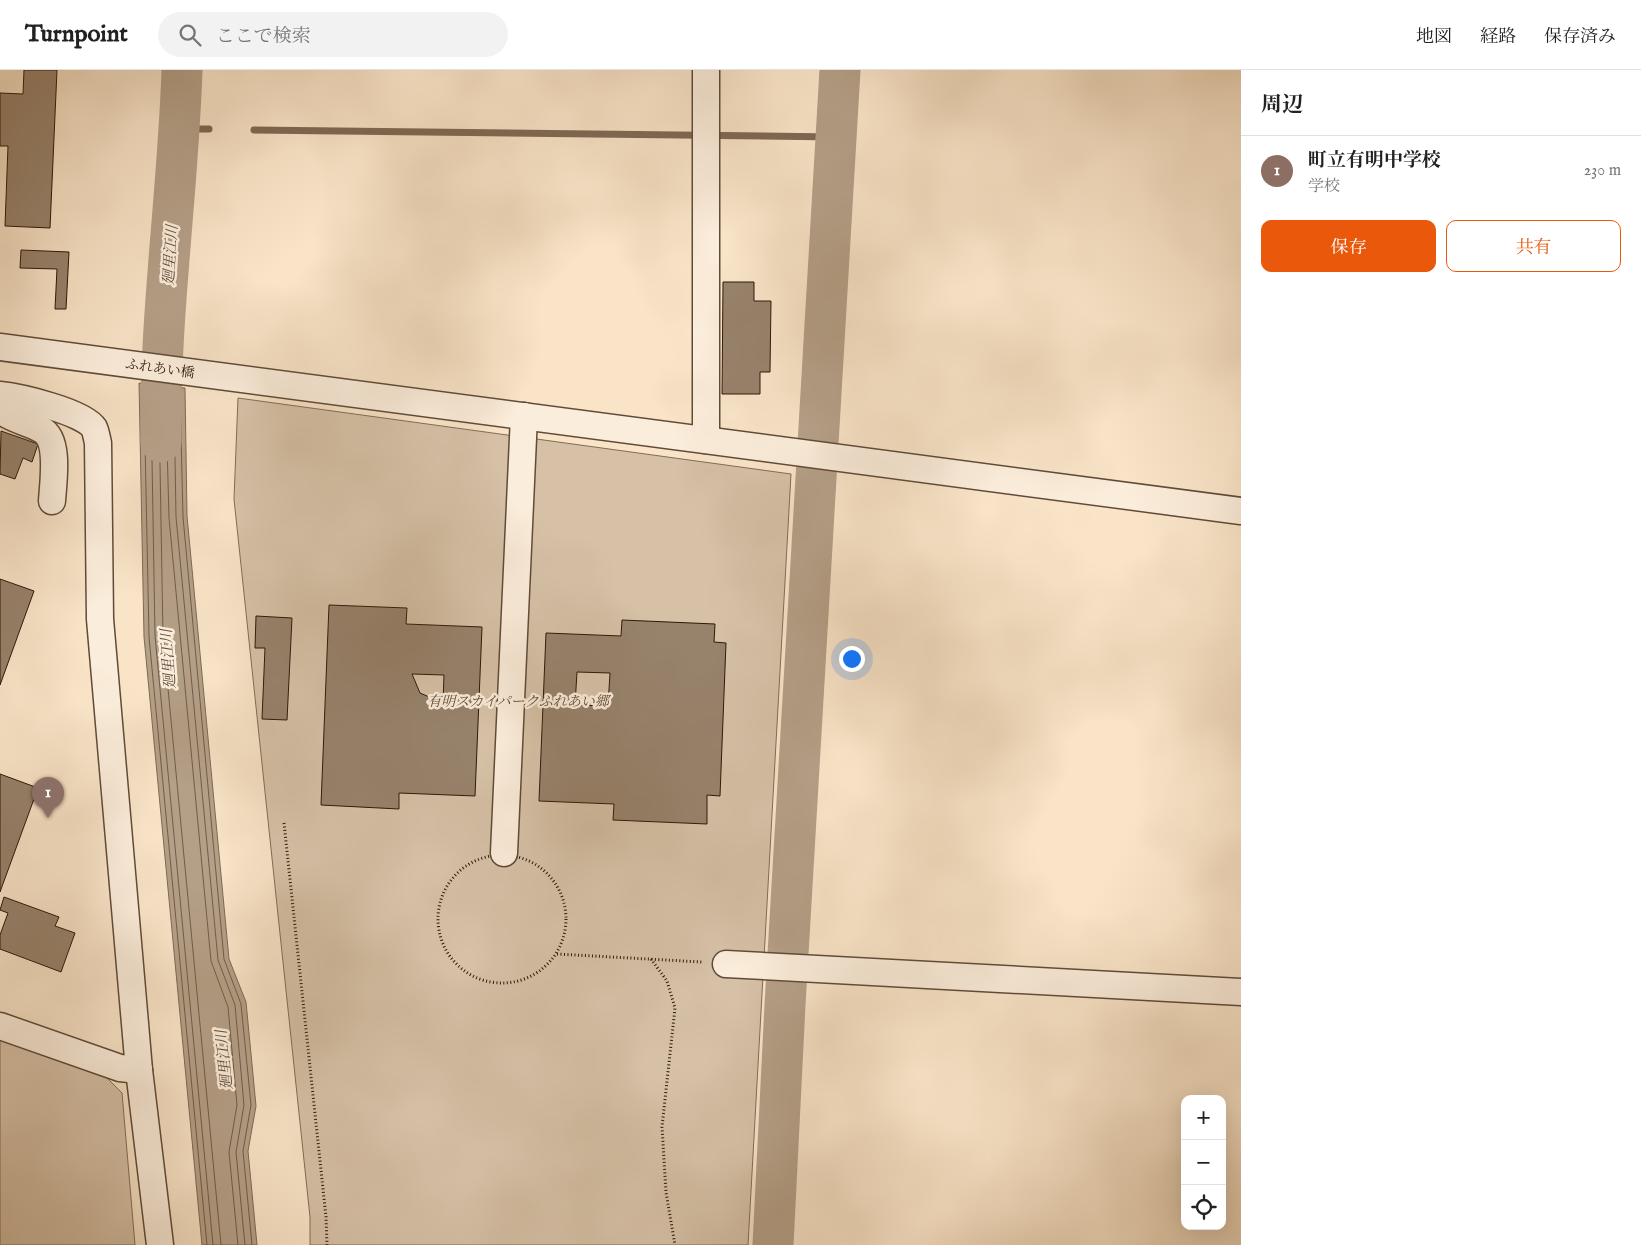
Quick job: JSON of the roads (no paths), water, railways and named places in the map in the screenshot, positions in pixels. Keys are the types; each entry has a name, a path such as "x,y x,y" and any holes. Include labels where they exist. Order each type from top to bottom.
{"street":[{"path":"706,70 706,440"},
{"name":"ふれあい橋","path":"0,347 1241,511"},
{"path":"0,395 13,396 79,416 94,428 98,443 100,619 139,1070 160,1245"},
{"path":"0,410 6,416 44,431 54,446 52,501"},
{"path":"504,853 524,416"},
{"path":"726,964 1241,992"},
{"path":"0,1026 120,1068 139,1070"}],"water":[{"path":"139,383 185,388 187,516 229,959 246,1002 256,1106 248,1151 257,1245 202,1245 144,637"}],"waterway":[{"name":"廻里江川","path":"161,442 163,349 182,70"},
{"path":"773,1245 785,1005 840,70"},
{"path":"180,129 209,129"},
{"path":"254,130 837,137"}],"place":[{"name":"町立有明中学校","path":"48,818"}],"park label":[{"name":"有明スカイパークふれあい郷","path":"518,701"}]}
